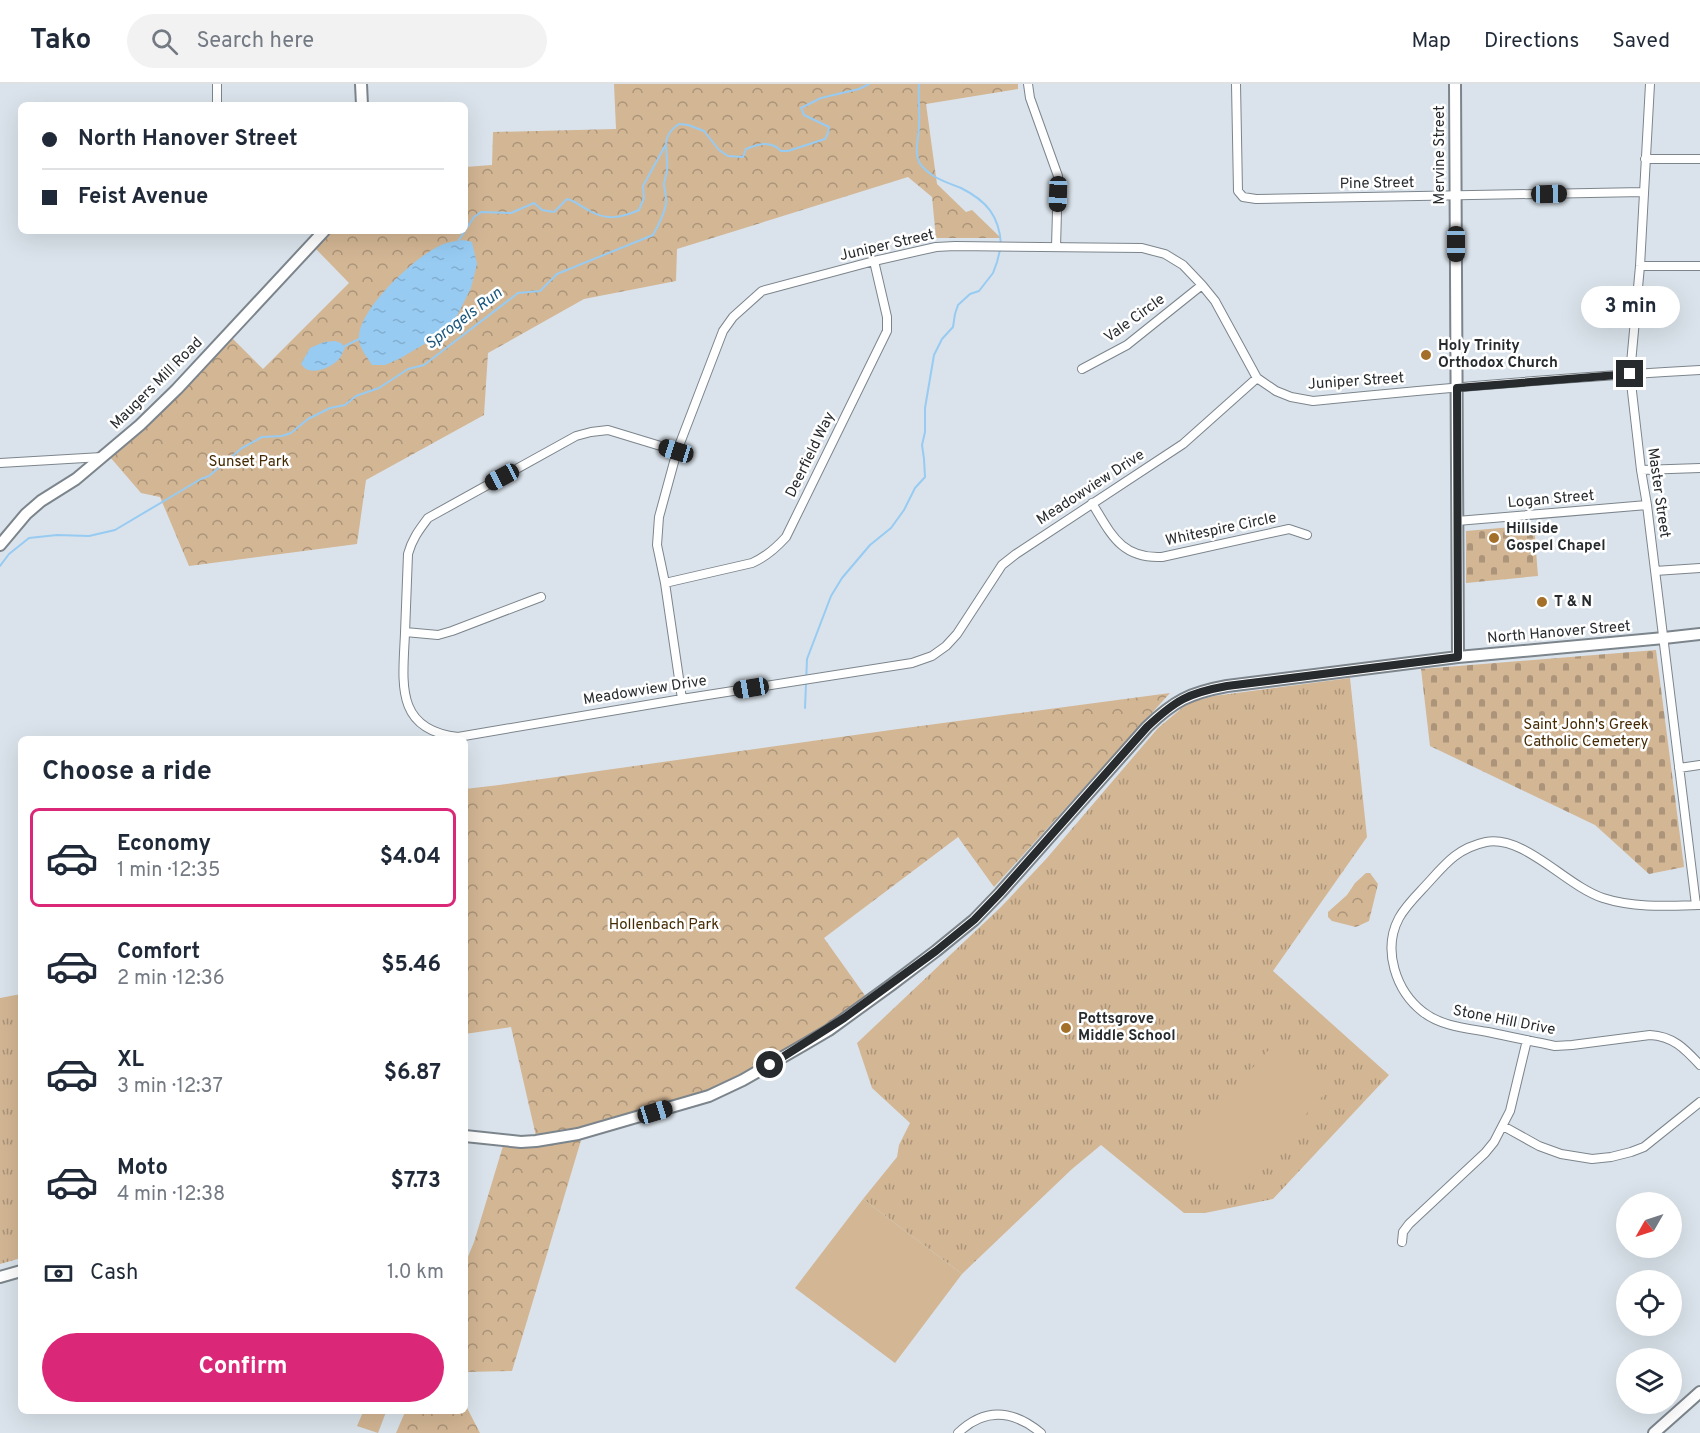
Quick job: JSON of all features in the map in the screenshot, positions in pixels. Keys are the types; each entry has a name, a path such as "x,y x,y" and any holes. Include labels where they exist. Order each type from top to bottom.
{"street":[{"path":"217,84 218,102"},
{"path":"361,84 362,102"},
{"path":"1028,84 1030,98 1058,176 1056,247"},
{"name":"Pine Street","path":"1236,84 1238,191 1244,197 1256,199 1643,192"},
{"name":"Mervine Street","path":"1455,84 1458,657"},
{"name":"Master Street","path":"1650,84 1640,267 1630,374 1678,768 1698,905"},
{"path":"1645,159 1700,159"},
{"name":"Maugers Mill Road","path":"0,545 26,514 41,501 76,479 141,425 321,234"},
{"name":"Juniper Street","path":"682,699 665,583 657,545 659,517 676,451 716,346 733,317 762,291 936,247 1142,248 1165,254 1183,265 1215,301 1257,378 1276,391 1291,397 1313,401 1700,370"},
{"name":"Deerfield Way","path":"665,583 752,563 764,557 786,537 887,331 887,317 874,261"},
{"path":"1640,267 1700,266"},
{"name":"Vale Circle","path":"1082,369 1127,345 1202,285"},
{"name":"Meadowview Drive","path":"464,736 912,663 932,656 957,634 1002,565 1183,444 1257,378"},
{"name":"Meadowview Drive","path":"452,736 434,732 416,718 405,697 402,676 408,554 416,534 428,518 576,436 608,430 676,451"},
{"path":"0,463 102,456"},
{"path":"1641,470 1700,468"},
{"name":"Whitespire Circle","path":"1092,503 1111,534 1123,547 1147,557 1162,557 1289,529 1307,534"},
{"name":"Logan Street","path":"1457,521 1647,505"},
{"path":"1655,571 1700,568"},
{"path":"405,632 438,634 452,631 541,597"},
{"name":"North Hanover Street","path":"468,1136 520,1142 578,1134 724,1090 814,1038 891,985 974,920 1147,727 1163,712 1188,696 1203,690 1227,686 1458,657 1700,634"},
{"path":"1678,768 1700,765"},
{"name":"Stone Hill Drive","path":"1698,905 1641,905 1602,898 1586,891 1522,849 1497,841 1486,842 1467,848 1449,860 1402,912 1397,921 1391,946 1391,959 1405,993 1421,1011 1440,1022 1555,1046 1661,1035 1685,1048 1700,1065"},
{"path":"1402,1242 1403,1232 1409,1224 1485,1153 1503,1126 1510,1111 1527,1040"},
{"path":"1503,1126 1539,1146 1561,1154 1592,1159 1611,1157 1644,1147 1700,1102"},
{"path":"0,1277 18,1272"},
{"path":"1654,1433 1700,1392"},
{"path":"958,1433 977,1419 1004,1414 1028,1422 1041,1433"}],"green space":[{"name":"Sunset Park","path":"614,84 1018,84 1018,89 926,104 937,184 966,212 972,210 1001,238 936,238 932,197 908,177 677,249 676,281 584,299 488,353 484,415 366,480 357,544 189,566 160,497 141,493 110,457 146,427 232,338 263,369 349,283 315,248 328,234 468,234 468,167 492,165 493,132 616,129"},
{"path":"1534,525 1538,576 1466,583 1466,531"},
{"name":"Saint John's Greek Catholic Cemetery","path":"1656,650 1684,867 1649,874 1595,825 1430,746 1421,669"},
{"path":"1350,678 1367,837 1273,971 1389,1075 1273,1199 1205,1213 1184,1213 1101,1145 1072,1169 962,1274 863,1199 897,1157 899,1145 910,1123 872,1088 857,1043 1001,907 1047,858 1158,728 1188,703 1214,696"},
{"name":"Hollenbach Park","path":"1170,693 994,887 958,837 824,938 866,997 819,1030 734,1080 709,1092 586,1127 536,1136 511,1027 468,1034 468,789"},
{"path":"1366,873 1370,873 1378,884 1369,921 1356,927 1332,921 1328,917 1328,912"},
{"path":"18,995 18,1259 0,1264 0,998"},
{"path":"1277,1041 1329,1089 1237,1190 1185,1142"},
{"path":"582,1137 512,1371 468,1372 468,1257 503,1146 562,1142"},
{"path":"863,1199 962,1274 895,1363 795,1288"},
{"path":"468,1410 480,1433 396,1433 404,1414 468,1414"},
{"path":"362,1414 385,1414 378,1433 357,1426"}],"water":[{"path":"464,240 472,242 477,264 471,288 458,314 447,328 433,339 385,365 372,365 359,341 360,329 377,300 403,272 430,251 444,244"},
{"path":"324,342 341,343 345,348 340,358 334,363 315,371 307,370 301,364 310,348"}],"waterway":[{"name":"Sprogels Run","path":"0,566 9,554 29,538 57,535 89,536 115,530 209,476 242,448 262,437 291,433 308,419 330,408 345,405 356,396 379,388 408,369 424,365 518,293 540,291 557,274 653,235 666,204 664,185 667,171 667,140 669,134 679,124 704,131 719,150 728,156 743,157 746,149 764,144 773,145 781,151 788,151 825,139 828,133 829,127 804,115 801,108 821,98 859,89 869,84"},
{"path":"919,84 917,149 919,162 932,175 961,188 985,204 998,225 1001,244"},
{"path":"468,226 481,212 511,213 534,203 542,210 554,212 567,199 607,217 626,215 639,210 644,198 643,186 665,146"},
{"path":"457,243 463,234"},
{"path":"805,708 807,659 831,596 842,578 870,545 891,528 904,510 915,488 925,477 922,445 925,432 925,408 934,355 942,339 953,327 958,305 970,294 979,291 993,273 1000,250"},
{"path":"343,347 359,339"}],"place":[{"name":"Holy Trinity Orthodox Church","path":"1426,355"},
{"name":"Hillside Gospel Chapel","path":"1494,538"},
{"name":"T & N","path":"1542,602"},
{"name":"Pottsgrove Middle School","path":"1066,1028"}],"route":[{"path":"770,1065 829,1029 891,985 974,920 1147,727 1177,702 1203,690 1227,686 1458,657 1457,388 1630,374"}]}
